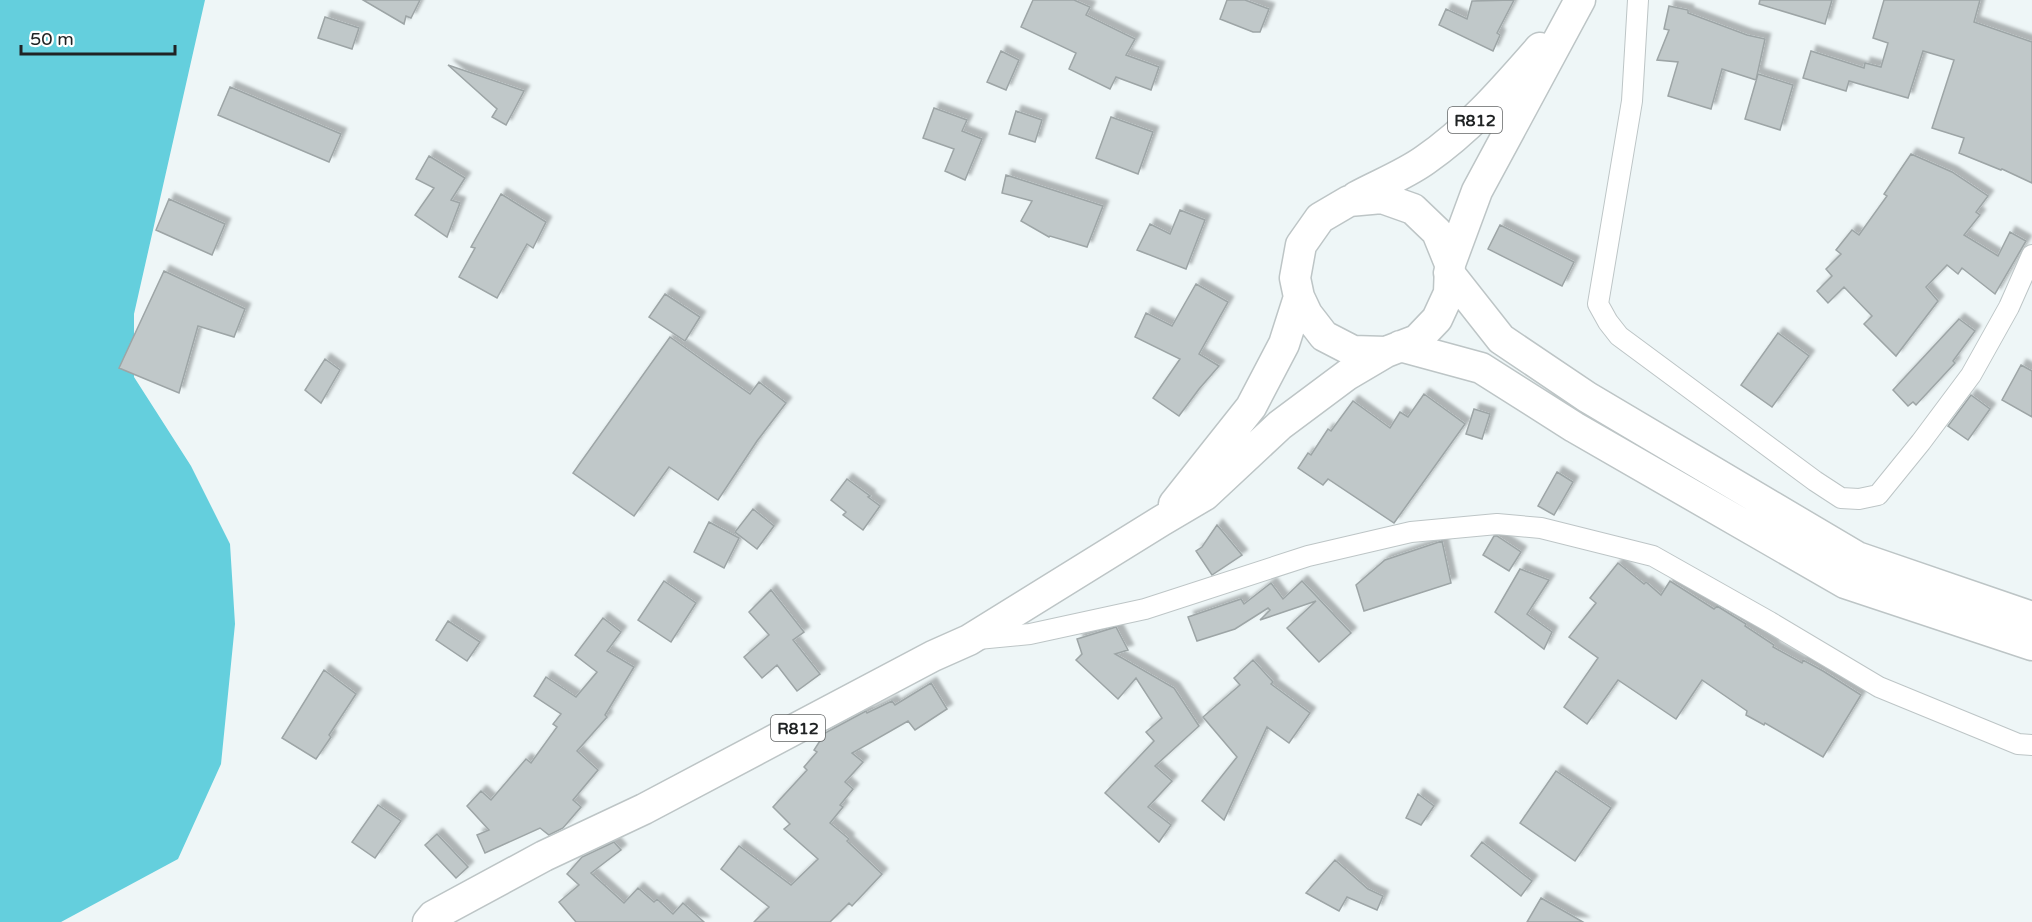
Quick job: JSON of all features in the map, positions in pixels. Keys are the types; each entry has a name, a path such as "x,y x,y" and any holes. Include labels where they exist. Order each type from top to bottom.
{"main road":[{"name":"R812","path":"1393,349 1353,351 1324,336 1306,314 1299,297 1295,278 1301,245 1320,218 1422,162 1455,138 1488,108 1578,4"},
{"name":"R812","path":"428,922 433,916 544,856 644,809 933,656 969,640 1205,495 1280,425 1311,401 1347,375 1393,349 1417,340 1437,319 1449,293 1450,268 1477,191 1578,4"},
{"name":"R812","path":"1349,201 1382,198 1413,209 1437,232 1450,268"},
{"path":"1450,268 1501,339 1587,397 1857,557 2032,617"},
{"name":"R812","path":"1161,521 1251,407 1284,344 1299,297"},
{"path":"1393,349 1481,368 1574,427 1845,583 2032,645"}],"street":[{"path":"1638,0 1632,101 1598,304 1619,336 1841,498 1860,499 1878,495 1921,442 1971,375 2010,307 2032,255"},
{"path":"969,640 1030,634 1145,609 1308,556 1411,532 1497,524 1541,528 1653,556 1770,622 1878,687 2018,744 2032,745"}],"water":[{"path":"0,0 205,0 134,314 134,377 191,466 230,544 235,624 221,764 178,859 61,922 0,922"}],"building":[{"path":"363,0 420,0 411,18 406,16 404,24"},
{"path":"1033,0 1074,0 1090,7 1086,15 1135,39 1126,55 1159,67 1151,90 1116,77 1110,89 1069,69 1076,53 1021,27"},
{"path":"1227,0 1245,0 1269,9 1260,32 1253,32 1220,19"},
{"path":"1514,0 1497,33 1500,35 1493,51 1439,25 1446,9 1467,19 1472,1"},
{"path":"1760,0 1832,0 1825,24 1759,4"},
{"path":"1884,0 1980,0 1974,22 2032,42 2032,183 1959,153 1964,138 1932,128 1954,60 1923,51 1908,98 1849,81 1846,91 1803,78 1811,51 1864,68 1865,63 1881,67 1888,43 1873,38"},
{"path":"1669,6 1688,10 1688,13 1747,35 1765,39 1756,80 1722,69 1711,109 1668,96 1678,62 1657,60 1669,30 1664,29"},
{"path":"325,17 359,28 352,49 318,38"},
{"path":"1001,51 1019,60 1006,90 987,82"},
{"path":"448,65 524,91 506,125 492,117 497,109"},
{"path":"1758,74 1793,85 1780,130 1745,119"},
{"path":"230,87 341,134 329,162 218,115"},
{"path":"934,108 967,120 962,131 982,139 965,180 945,171 954,149 923,138"},
{"path":"1016,111 1042,120 1035,142 1009,134"},
{"path":"1111,117 1153,132 1138,174 1096,158"},
{"path":"1911,154 1952,172 1988,196 1976,212 1980,215 1964,235 1998,256 2010,232 2026,241 1995,294 1962,268 1958,274 1947,265 1926,287 1938,301 1896,356 1864,324 1872,316 1844,287 1828,303 1817,291 1832,276 1826,269 1841,254 1836,250 1852,230 1859,235 1887,196 1884,194"},
{"path":"429,156 465,178 451,200 460,203 447,237 415,215 434,188 416,179"},
{"path":"1006,175 1103,206 1087,247 1049,237 1021,221 1032,201 1002,193"},
{"path":"501,194 546,222 533,248 527,244 497,298 459,277 475,248 471,247"},
{"path":"169,199 225,224 212,255 156,230"},
{"path":"1180,210 1205,220 1186,269 1137,250 1150,224 1170,234"},
{"path":"1500,225 1574,262 1562,286 1488,249"},
{"path":"164,271 245,309 234,337 198,326 179,393 119,368"},
{"path":"1196,284 1228,302 1199,354 1219,366 1179,416 1153,398 1180,359 1135,337 1146,313 1172,326"},
{"path":"665,294 700,317 685,341 649,317"},
{"path":"1959,319 1975,331 1953,361 1955,363 1916,405 1913,402 1908,406 1893,390"},
{"path":"1778,333 1809,356 1772,407 1741,385"},
{"path":"670,337 750,394 759,382 786,403 757,441 718,500 669,467 634,516 573,473"},
{"path":"325,359 340,370 321,403 305,390"},
{"path":"2021,365 2032,371 2032,417 2002,400"},
{"path":"1424,394 1465,424 1394,523 1328,479 1323,485 1298,468 1308,453 1311,455 1328,429 1331,431 1353,401 1390,428 1400,412 1408,417"},
{"path":"1971,395 1990,409 1968,440 1948,426"},
{"path":"1474,409 1490,414 1482,439 1466,434"},
{"path":"1557,472 1573,482 1554,515 1538,506"},
{"path":"847,479 880,506 863,530 843,515 846,512 831,500"},
{"path":"753,509 774,526 757,549 735,532"},
{"path":"709,522 739,538 724,568 694,552"},
{"path":"1217,525 1242,555 1212,575 1196,551 1202,547"},
{"path":"1494,536 1521,552 1509,571 1483,555"},
{"path":"1442,541 1451,583 1364,611 1356,585 1385,560"},
{"path":"1618,563 1661,595 1670,581 1714,609 1717,606 1746,624 1745,626 1774,645 1773,647 1802,663 1803,660 1861,695 1823,757 1765,723 1764,725 1746,715 1747,711 1702,680 1676,719 1618,680 1587,724 1564,707 1598,658 1569,637 1596,603 1590,598"},
{"path":"1520,569 1549,580 1527,614 1552,632 1544,649 1495,612"},
{"path":"664,581 696,603 671,642 638,620"},
{"path":"1302,581 1351,633 1319,662 1287,628 1316,601 1260,620 1270,610 1268,608 1235,629 1197,641 1188,617 1241,599 1244,604 1271,583 1283,599"},
{"path":"771,590 804,632 793,640 820,674 797,691 777,665 762,678 744,657 769,635 749,612"},
{"path":"603,618 621,632 607,651 634,667 605,715 607,717 577,751 598,770 573,800 581,807 563,828 549,835 540,828 485,853 477,835 489,830 467,806 481,791 491,800 526,759 531,763 557,727 553,724 561,714 534,696 546,677 576,697 597,672 575,655"},
{"path":"448,621 480,642 467,661 436,640"},
{"path":"1116,627 1128,650 1115,654 1174,688 1199,726 1155,766 1172,781 1148,807 1171,825 1159,842 1105,793 1154,741 1146,732 1162,718 1136,678 1118,699 1076,660 1082,654 1077,639"},
{"path":"1253,660 1273,682 1271,684 1310,713 1289,743 1267,727 1224,820 1202,801 1237,757 1203,717 1240,685 1234,678"},
{"path":"324,670 356,694 316,759 282,738"},
{"path":"931,683 947,709 915,730 908,721 852,753 863,762 845,782 853,789 840,805 843,807 830,823 849,839 847,841 882,874 852,906 849,903 830,922 754,922 769,907 721,869 739,846 791,885 818,859 784,829 790,824 773,807 807,770 804,767 817,752 814,750 825,733 866,711 867,713 892,701 895,705"},
{"path":"1556,771 1611,808 1575,861 1520,823"},
{"path":"1418,794 1434,806 1421,825 1406,818"},
{"path":"378,805 401,821 375,858 352,842"},
{"path":"437,834 468,867 456,878 425,845"},
{"path":"614,842 621,850 591,873 624,903 638,888 654,902 657,899 673,914 683,903 704,922 576,922 559,902 579,885 567,874 582,857"},
{"path":"1482,842 1532,881 1521,896 1471,856"},
{"path":"1335,860 1368,889 1383,896 1377,910 1347,897 1339,911 1306,893"},
{"path":"1541,898 1583,922 1527,922"}]}
